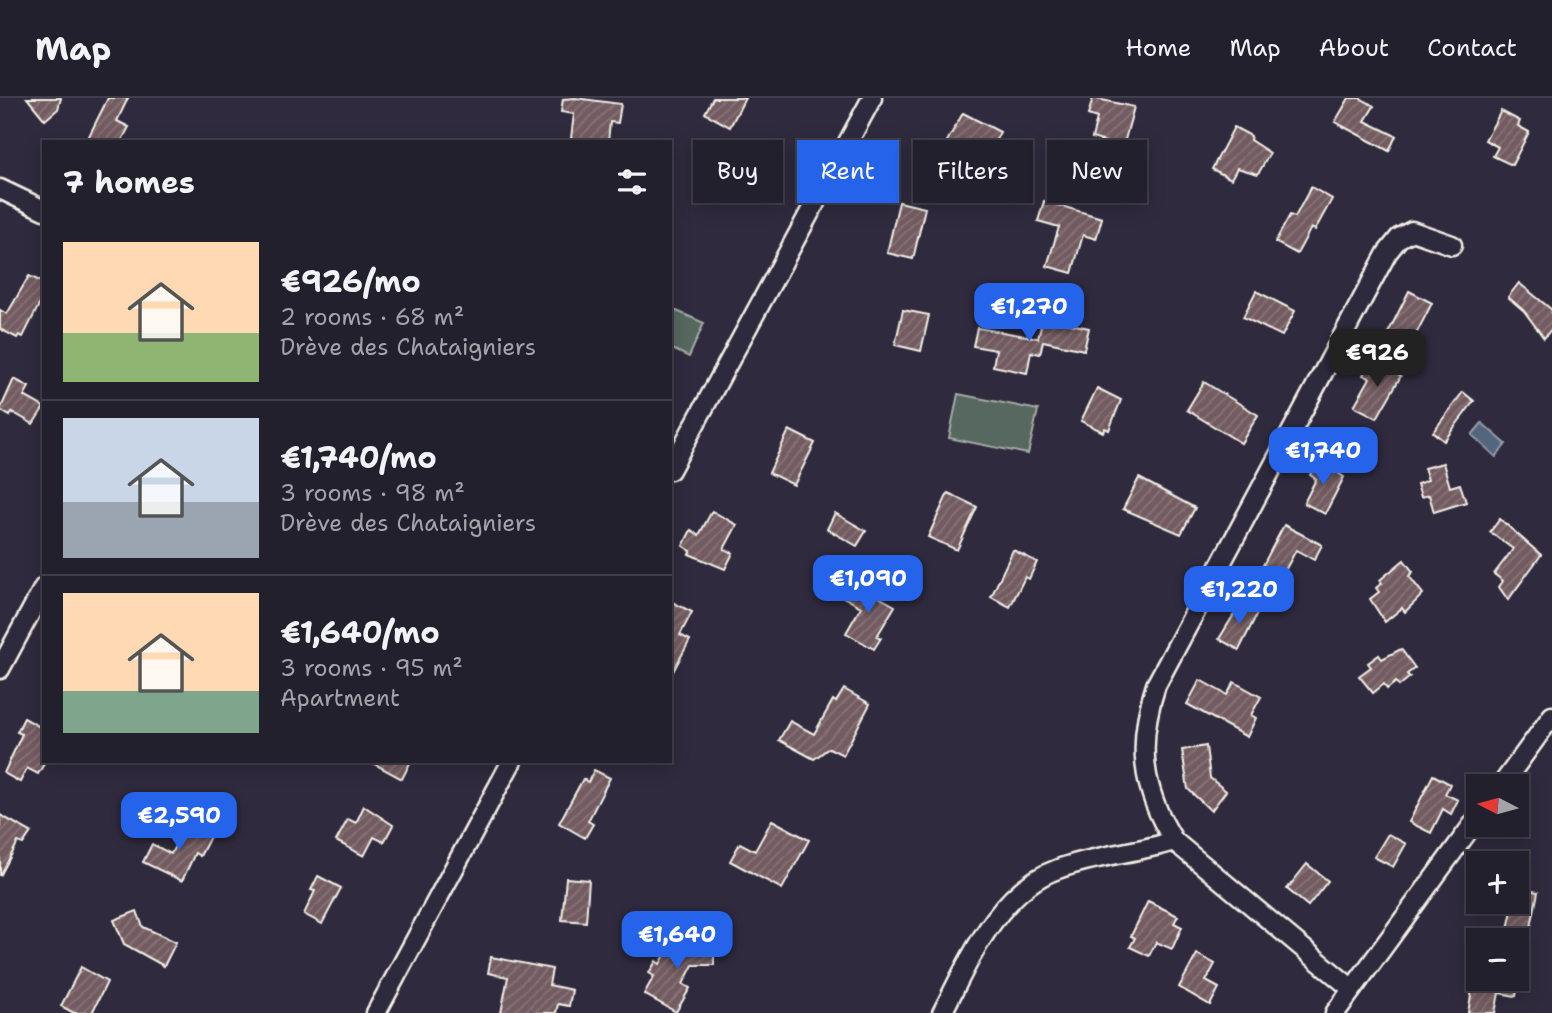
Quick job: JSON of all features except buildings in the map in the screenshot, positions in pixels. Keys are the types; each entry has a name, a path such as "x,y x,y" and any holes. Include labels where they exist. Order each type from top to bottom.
{"street":[{"path":"672,466 872,98"},
{"path":"0,189 42,209"},
{"path":"1352,989 1174,841 1158,816 1148,785 1143,748 1146,716 1156,685 1387,253 1399,238 1412,231 1452,245"},
{"path":"0,669 42,591"},
{"path":"1510,774 1552,716"},
{"path":"376,1013 511,763"},
{"path":"1335,1013 1466,834"},
{"path":"942,1013 993,923 1021,891 1055,870 1087,860 1142,851 1174,841"}],"green space":[{"path":"672,309 704,323 689,357 672,349"},
{"path":"958,394 1038,410 1028,454 949,438"}],"water":[{"path":"1482,423 1506,444 1496,457 1472,435"}]}
